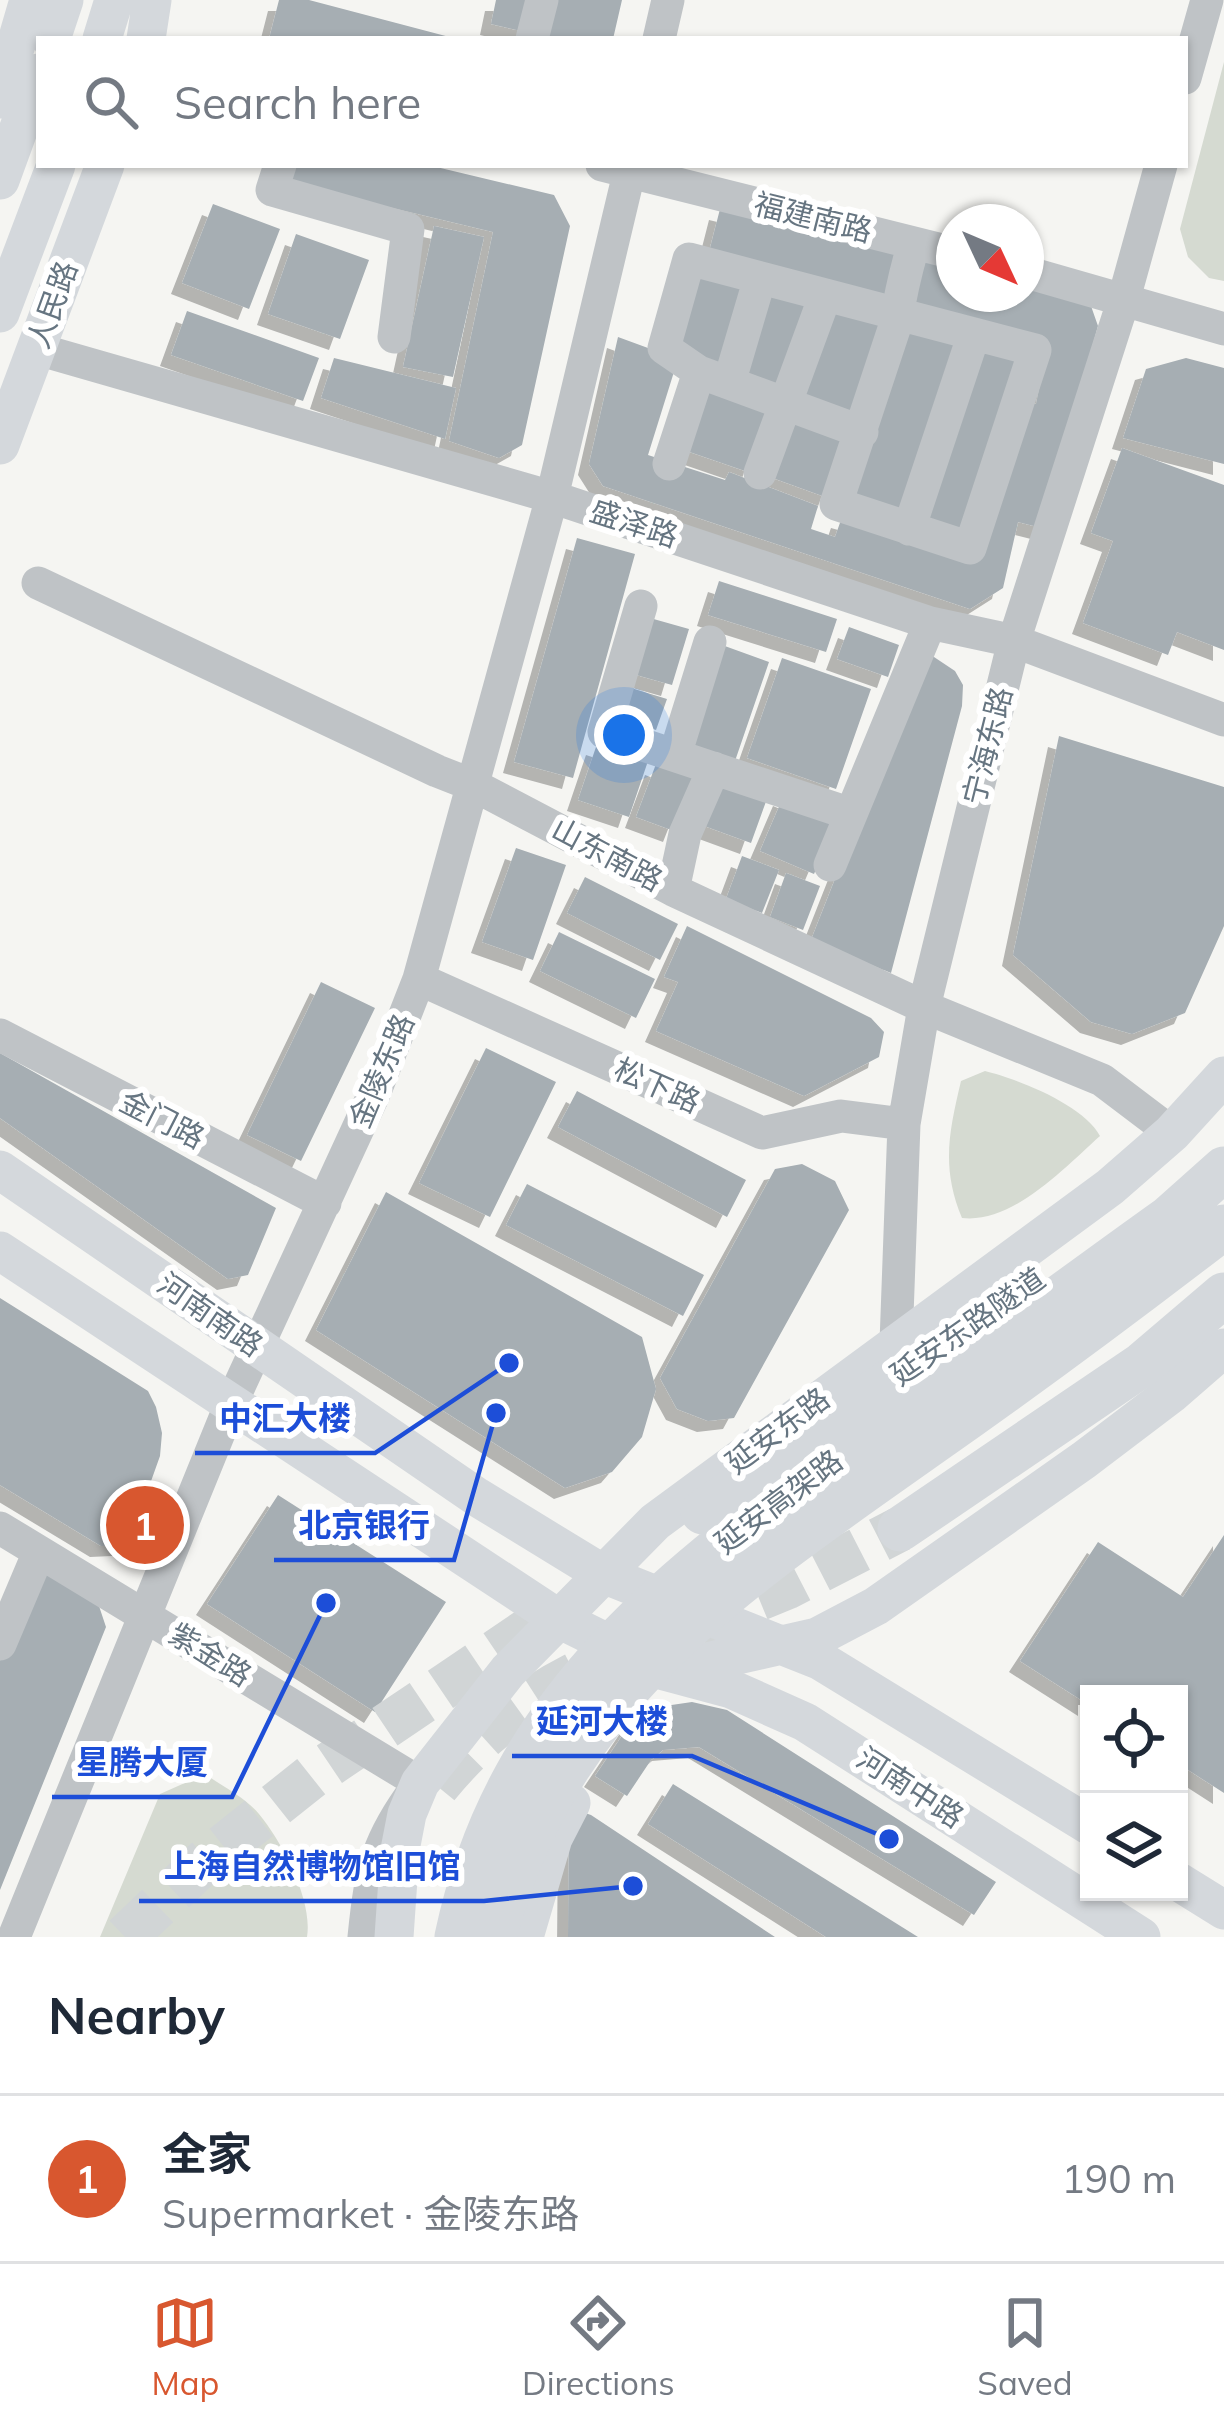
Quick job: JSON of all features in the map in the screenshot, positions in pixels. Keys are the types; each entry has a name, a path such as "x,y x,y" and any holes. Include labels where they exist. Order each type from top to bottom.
{"highway":[{"name":"延安东路隧道","path":"703,1512 1121,1222 1224,1131"},
{"name":"延安高架路","path":"458,1937 478,1859 531,1748 574,1687 629,1624 740,1528 1169,1218 1224,1169"},
{"name":"延安高架路","path":"492,1937 518,1860 557,1784 635,1679 681,1630 745,1576 996,1398 1224,1227"},
{"path":"899,1528 1126,1376 1224,1295"}],"main road":[{"path":"0,99 29,0"},
{"path":"52,36 64,0"},
{"path":"103,36 113,0"},
{"path":"146,36 152,0"},
{"path":"0,180 36,81"},
{"path":"0,313 55,168"},
{"name":"人民路","path":"0,445 104,168"},
{"name":"延安东路","path":"394,1937 400,1850 420,1783 468,1722 571,1627 603,1574 655,1522 1110,1186 1172,1132 1224,1076"},
{"name":"河南南路","path":"0,1170 477,1497 603,1574 664,1601"},
{"name":"延安东路","path":"571,1627 664,1601 776,1558 1082,1361 1224,1244"},
{"path":"0,1251 571,1627"},
{"path":"492,1937 488,1896 497,1838 521,1790 558,1744 600,1708 664,1672 817,1637 876,1606 1084,1460 1224,1348"},
{"name":"河南中路","path":"664,1601 821,1661 1080,1819"},
{"name":"河南中路","path":"571,1627 664,1672 731,1690 805,1722 1141,1937"},
{"path":"524,1937 553,1838 592,1762 627,1711 664,1672"},
{"path":"1188,1888 1224,1910"}],"street":[{"path":"533,36 542,0"},
{"path":"660,36 668,0"},
{"path":"1188,68 1207,0"},
{"path":"279,168 272,190 408,229 394,337"},
{"name":"金陵东路","path":"14,1937 255,1346 374,1094 419,979 552,497 621,168"},
{"name":"福建南路","path":"625,168 936,248"},
{"name":"宁海东路","path":"896,1343 904,1124 924,1006 1014,641 1123,302 1160,168"},
{"path":"862,432 714,378 664,348 689,259 825,296 897,314 1035,350 970,548 836,504 862,432 897,314 914,243"},
{"path":"670,464 760,278"},
{"path":"1044,278 1224,328"},
{"path":"760,473 825,296"},
{"path":"909,529 974,334"},
{"name":"盛泽路","path":"38,349 552,497 930,623 1014,641 1224,719"},
{"name":"山东南路","path":"38,583 436,771 476,785 673,890 924,1006 1102,1080 1172,1132"},
{"path":"641,606 604,731 851,814"},
{"path":"830,865 930,623"},
{"path":"675,755 710,642"},
{"path":"673,890 686,834 714,768"},
{"name":"松下路","path":"419,979 762,1133 841,1116 904,1124"},
{"name":"金门路","path":"0,1035 325,1203"},
{"name":"紫金路","path":"0,1528 420,1783"},
{"path":"0,1644 39,1552"},
{"path":"364,1937 380,1844 420,1783"}],"shaded area":[{"path":"1224,62 1224,281 1209,278 1188,257 1180,229"},
{"path":"985,1071 1065,1104 1100,1136 1019,1203 981,1217 962,1218 951,1183 951,1134 961,1081"},
{"path":"205,1774 254,1808 277,1840 301,1890 307,1937 100,1937 160,1794"}],"building":[{"path":"279,0 309,0 446,36 270,36"},
{"path":"496,0 538,0 530,33 491,24"},
{"path":"551,0 622,0 614,36 542,36"},
{"path":"281,168 441,168 554,195 570,226 522,445 499,458 449,441 493,232 276,180"},
{"path":"213,204 280,229 249,309 182,283"},
{"path":"720,209 936,261 936,312 1044,312 1044,291 1091,306 1098,326 1042,528 1018,522 1003,588 970,609 603,486 589,464 618,337 678,359 648,455 725,480 729,472 818,506 811,529 835,537 842,517 974,554 1022,403 1036,404 1044,365 892,303 708,256"},
{"path":"434,226 484,237 453,377 403,367"},
{"path":"296,234 369,260 340,339 268,314"},
{"path":"699,270 751,285 727,369 675,354"},
{"path":"766,286 815,300 788,391 739,377"},
{"path":"831,302 885,317 855,419 801,402"},
{"path":"187,311 319,358 303,401 171,355"},
{"path":"908,325 962,342 904,521 850,504"},
{"path":"981,338 1025,351 968,540 923,526"},
{"path":"334,358 456,388 445,439 321,398"},
{"path":"1186,358 1224,368 1224,464 1123,438 1146,369"},
{"path":"707,381 775,404 751,473 684,450"},
{"path":"793,415 851,436 828,498 770,477"},
{"path":"1122,448 1224,485 1224,650 1177,632 1168,655 1083,623 1113,541 1091,533"},
{"path":"577,538 635,554 573,778 514,762"},
{"path":"719,581 837,619 826,652 708,615"},
{"path":"650,618 689,629 672,685 633,674"},
{"path":"849,627 899,645 888,677 837,659"},
{"path":"722,645 769,662 735,761 687,745"},
{"path":"925,651 955,671 963,685 962,706 891,973 811,940"},
{"path":"782,658 871,689 836,789 747,758"},
{"path":"628,687 667,699 656,730 617,717"},
{"path":"1059,736 1224,787 1224,926 1185,1013 1132,1034 1091,1022 1013,955"},
{"path":"597,744 648,761 629,817 578,800"},
{"path":"656,764 695,778 674,831 636,817"},
{"path":"715,777 768,796 751,843 699,824"},
{"path":"784,795 838,818 814,874 760,851"},
{"path":"516,848 566,865 533,960 482,942"},
{"path":"742,856 779,870 762,913 726,899"},
{"path":"786,873 820,886 803,930 770,917"},
{"path":"585,877 678,924 660,960 567,913"},
{"path":"687,926 871,1018 884,1032 879,1057 804,1096 656,1031 678,982 664,977"},
{"path":"559,932 655,979 636,1018 540,971"},
{"path":"321,982 375,1008 301,1161 247,1135"},
{"path":"486,1048 556,1082 490,1217 419,1183"},
{"path":"0,1053 276,1208 248,1275 228,1279 0,1118"},
{"path":"577,1091 746,1180 727,1217 558,1127"},
{"path":"802,1164 835,1181 849,1210 734,1418 708,1421 677,1409 660,1378 775,1169"},
{"path":"527,1184 704,1275 683,1316 506,1225"},
{"path":"386,1192 642,1337 656,1389 642,1437 612,1472 565,1488 316,1330"},
{"path":"0,1298 148,1391 156,1407 162,1433 160,1456 130,1540 123,1545 101,1546 0,1485"},
{"path":"278,1495 446,1602 375,1712 207,1604"},
{"path":"1224,1535 1224,1793 1188,1770 1188,1685 1080,1685 1080,1699 1020,1661 1098,1542 1183,1597"},
{"path":"39,1569 98,1603 106,1627 0,1890 0,1661"},
{"path":"692,1702 727,1710 996,1882 974,1915 699,1747 663,1750 627,1796 595,1776 636,1715"},
{"path":"673,1784 918,1937 826,1937 648,1824"},
{"path":"585,1813 775,1937 568,1937 569,1827"}],"tunnel":[{"path":"697,1624 787,1587 900,1529"},
{"path":"125,1937 204,1862 312,1776 561,1608"},
{"path":"437,1786 510,1715 597,1664"}],"place":[{"name":"中汇大楼","path":"509,1363"},
{"name":"北京银行","path":"496,1413"},
{"name":"全家","path":"145,1525"},
{"name":"星腾大厦","path":"326,1603"},
{"name":"延河大楼","path":"889,1839"},
{"name":"上海自然博物馆旧馆","path":"633,1886"}]}
